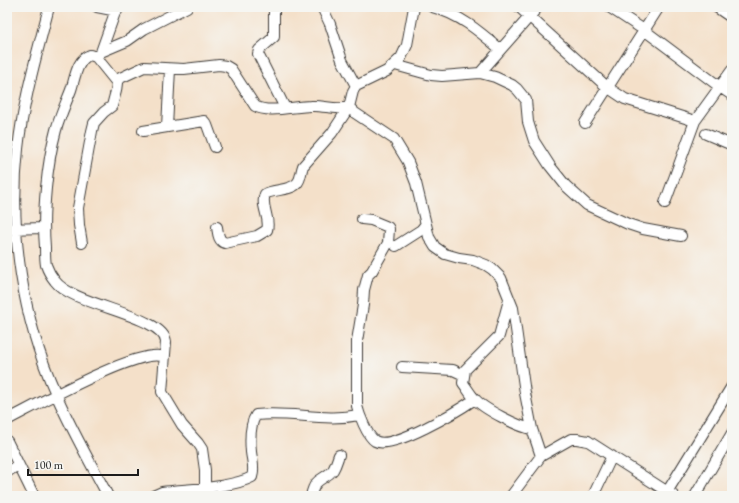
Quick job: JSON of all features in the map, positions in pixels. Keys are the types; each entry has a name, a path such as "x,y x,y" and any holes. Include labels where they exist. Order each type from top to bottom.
{"street":[{"path":"49,7 26,98 18,149 11,229 31,322 56,394 108,496"},
{"path":"97,7 117,9 98,55"},
{"path":"187,7 144,29 127,41 98,55 90,55 82,60 56,129 50,156 44,228 46,264 56,283 65,291 93,303 138,318 160,331 166,339 162,392 182,425 202,449 205,470 204,487"},
{"path":"274,7 274,37 259,50 258,54 285,108"},
{"path":"322,7 330,24 342,60 356,86"},
{"path":"217,227 220,240 225,243 257,236 267,230 268,226 263,201 265,194 297,184 300,180 300,172 303,166 332,133 349,107 353,91 356,86 388,71 395,65 404,53 407,45 414,7"},
{"path":"432,7 461,18 500,49"},
{"path":"518,7 620,97 695,121"},
{"path":"480,73 500,49 530,18 538,7"},
{"path":"609,7 644,30 720,88 732,95"},
{"path":"585,123 659,7"},
{"path":"716,7 732,18"},
{"path":"82,243 78,208 92,131 94,123 112,106 117,83 98,55"},
{"path":"395,65 432,75 442,76 480,73 504,80 517,88 526,100 528,122 534,141 550,166 566,186 587,205 643,230 681,236"},
{"path":"116,80 144,67 170,69 226,66 232,68 255,106 258,108 266,110 312,106 338,109 349,107"},
{"path":"166,127 170,69"},
{"path":"665,203 695,121 732,70"},
{"path":"349,107 355,113 394,139 408,162 416,182 425,225 429,237 435,247 445,254 473,260 492,269 501,278 513,308 525,393 532,429 541,456"},
{"path":"143,131 204,121 207,125 215,147"},
{"path":"706,134 732,145"},
{"path":"362,219 371,220 388,227 390,229 390,234 388,243 368,275 364,290 357,341 357,406 359,415 375,440 379,442 387,441 400,439 437,422 460,410 475,399"},
{"path":"396,246 421,230 425,225"},
{"path":"11,229 44,228"},
{"path":"509,300 499,336 465,370 463,383 475,399 510,422 532,429"},
{"path":"7,420 56,394 137,359 153,356 164,357"},
{"path":"402,367 453,370 464,375"},
{"path":"511,496 541,456 571,439 588,441 671,494 732,386"},
{"path":"153,496 162,492 176,493 232,483 252,477 254,470 251,450 252,429 253,420 256,414 346,418 359,415"},
{"path":"695,496 732,433"},
{"path":"7,442 34,496"},
{"path":"311,496 314,484 332,471 336,464 338,455"},
{"path":"593,496 612,456"},
{"path":"7,472 18,465"}]}
